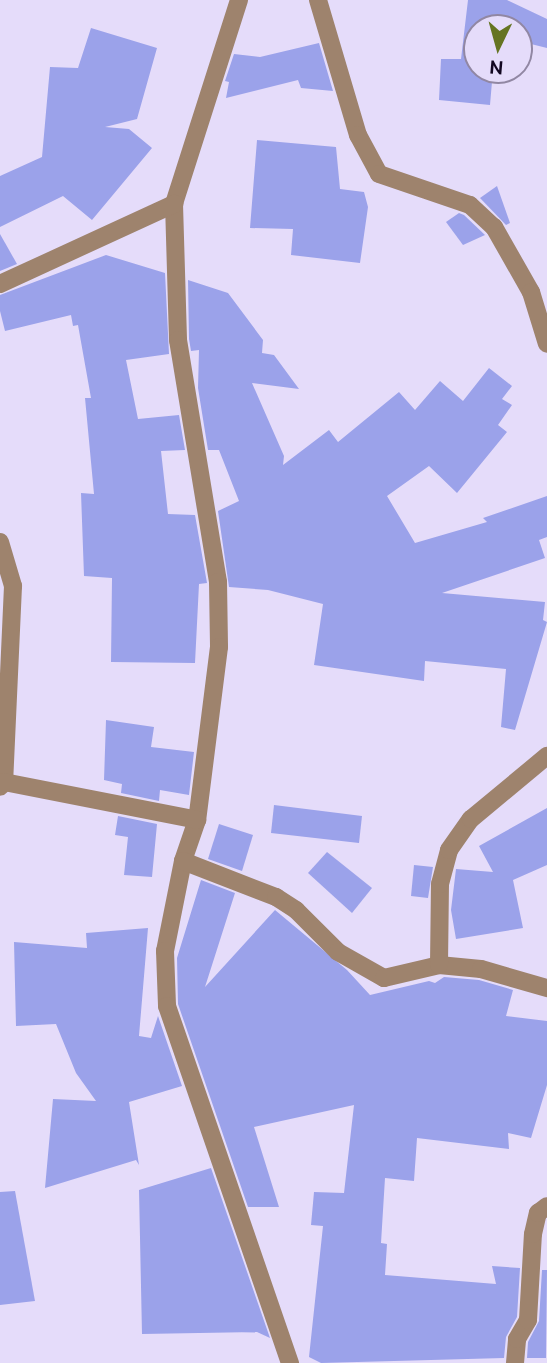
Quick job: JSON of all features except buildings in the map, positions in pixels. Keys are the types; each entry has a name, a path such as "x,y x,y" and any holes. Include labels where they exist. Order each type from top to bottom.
{"street":[{"path":"239,0 174,204 178,340 218,582 219,647 197,820 183,862 165,951 167,1006 290,1363"},
{"path":"318,0 358,135 379,174 470,205 494,227 531,292 547,344"},
{"path":"0,284 174,204"},
{"path":"0,542 13,586 2,784 197,820"},
{"path":"439,965 440,884 449,850 471,819 547,756"},
{"path":"183,862 296,910 362,970 384,978 403,977 439,965 481,968 547,988"},
{"path":"516,1363 517,1339 528,1320 533,1234 538,1213 547,1206"}]}
